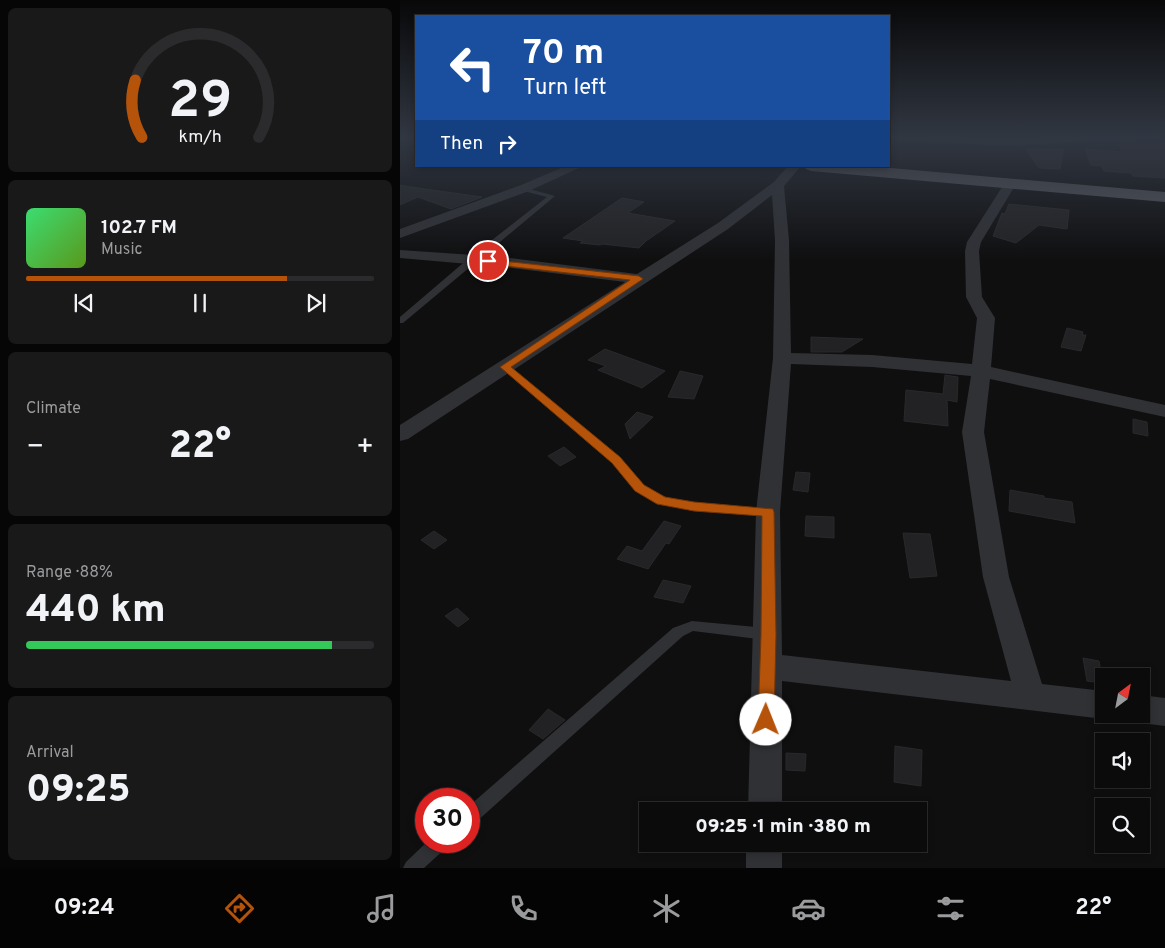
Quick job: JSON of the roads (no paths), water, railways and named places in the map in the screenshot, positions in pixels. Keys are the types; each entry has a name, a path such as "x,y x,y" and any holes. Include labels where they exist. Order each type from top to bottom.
{"highway":[{"path":"949,179 1165,198"}],"street":[{"path":"400,234 547,179"},
{"path":"400,434 723,226 778,185 784,179"},
{"path":"1010,184 974,242 972,251 974,297 986,318 973,432 996,577 1030,696"},
{"path":"764,802 768,635 768,512 782,358 782,240 778,185"},
{"path":"400,254 472,260 639,279"},
{"path":"782,358 872,361 981,371 1165,411"},
{"path":"767,666 1095,704"},
{"path":"1150,711 1165,712"},
{"path":"764,852 764,868"}],"lane":[{"path":"400,321 552,196 522,189"},
{"path":"505,367 610,454 640,488 662,500 694,507 768,512"},
{"path":"480,807 678,632 692,626 768,635"},
{"path":"412,868 428,853"}]}
